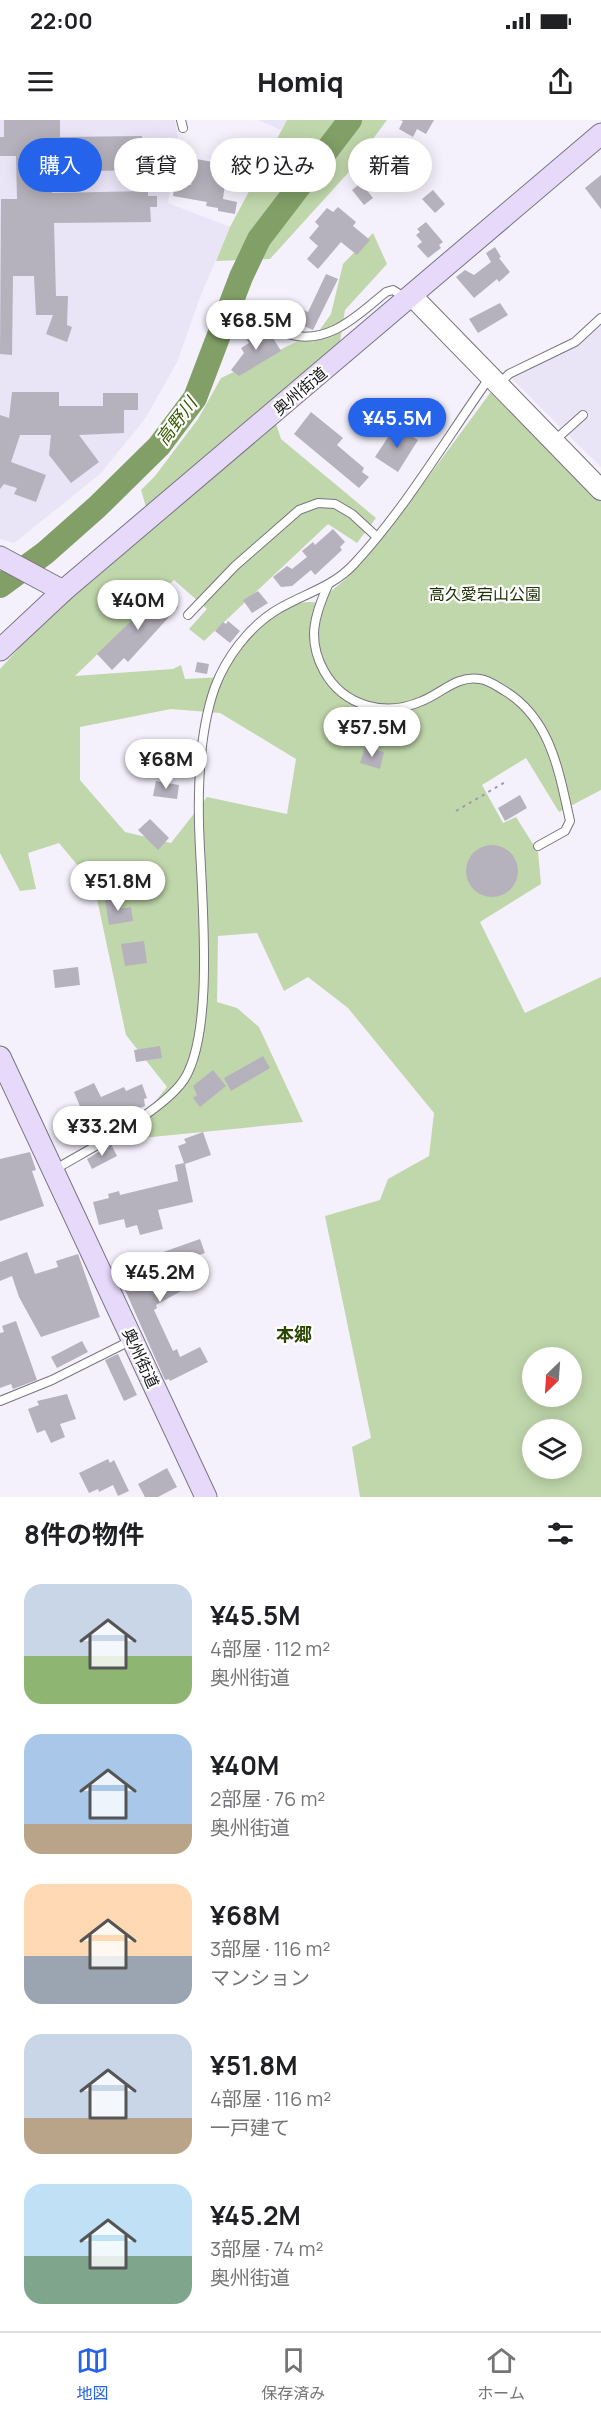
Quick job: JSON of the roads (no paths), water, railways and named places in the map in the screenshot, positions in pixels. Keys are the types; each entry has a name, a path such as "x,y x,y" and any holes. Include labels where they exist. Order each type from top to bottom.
{"main road":[{"name":"奥州街道","path":"0,650 63,591 601,134"},
{"path":"5,560 63,591"},
{"name":"奥州街道","path":"0,1057 206,1497"}],"street":[{"path":"410,298 601,490"}],"lane":[{"path":"287,334 310,339 324,334 341,326 386,292 393,290 410,298"},
{"path":"53,1171 111,1137 161,1102 181,1084 188,1072 201,1018 203,960 200,784 204,734 214,689 227,659 257,626 274,612 328,585 353,564 494,381 575,342 601,318"},
{"path":"553,442 583,415"},
{"path":"188,615 235,566 299,510 318,503 335,504 352,514 376,537"},
{"path":"328,585 314,620 312,638 324,671 334,687 348,698 366,706 398,710 424,701 458,680 480,679 514,696 527,708 544,731 555,754 570,821 565,831 538,846"},
{"path":"0,1401 52,1380 132,1340"}],"waterway":[{"name":"高野川","path":"0,586 45,553 97,507 159,446 195,398 241,277 259,239 350,120"}],"district":[{"name":"本郷","path":"294,1334"}],"park label":[{"name":"高久愛宕山公園","path":"485,594"}]}
